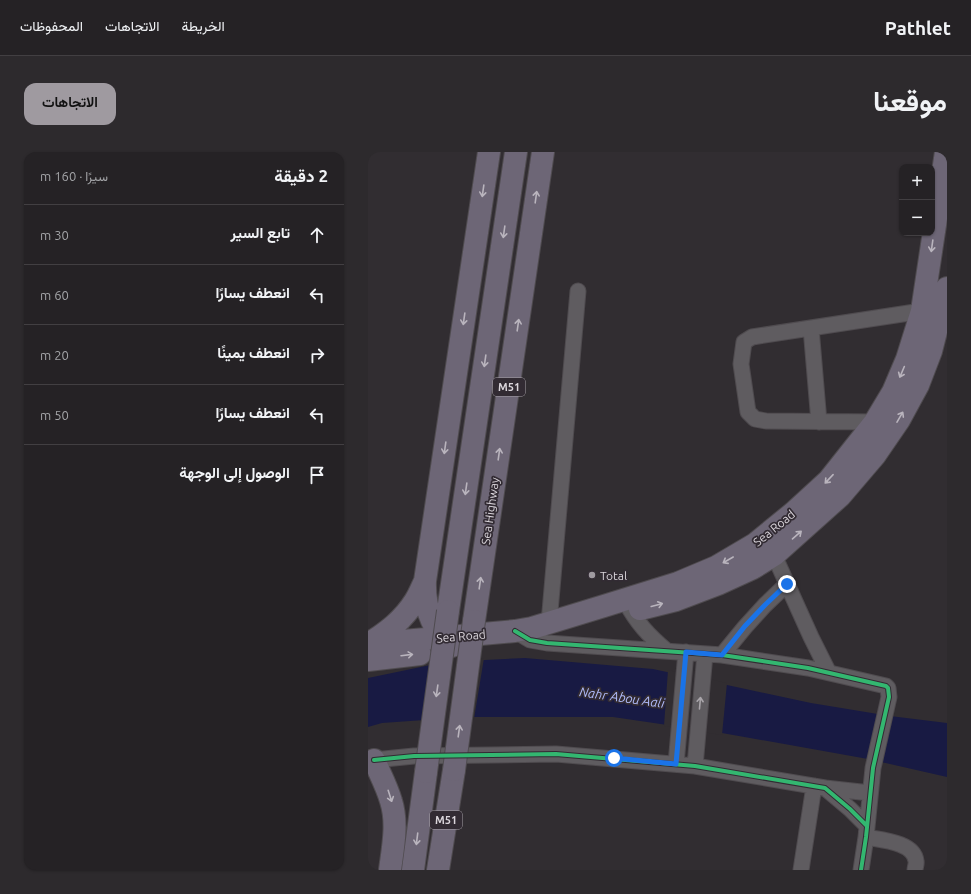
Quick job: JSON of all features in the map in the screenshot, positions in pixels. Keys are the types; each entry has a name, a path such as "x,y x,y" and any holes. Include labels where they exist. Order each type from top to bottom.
{"highway":[{"path":"449,643 436,629 431,620 425,601 425,591 489,152"},
{"name":"M51","path":"413,870 449,604 516,152"},
{"name":"Sea Highway","path":"438,870 454,770 543,152"},
{"name":"Sea Road","path":"523,636 532,628 549,623 628,606 676,600 718,584 753,568 774,555 840,496 875,455 893,392 907,359 922,311 946,152"},
{"name":"Sea Road","path":"368,644 449,643 560,634 716,567 755,544 793,513 882,429 899,420 918,385 931,351 947,288"},
{"path":"368,644 386,633 402,618 416,600 426,581"},
{"name":"Sea Road","path":"368,660 449,643"},
{"path":"371,762 387,787 392,802 394,834 390,870"}],"street":[{"path":"549,623 578,291"},
{"path":"882,429 819,422 766,421 755,419 748,412 741,364 744,342 752,337 922,311"},
{"path":"810,328 819,422"},
{"path":"774,555 829,673"},
{"path":"722,655 745,626 787,584"},
{"path":"628,606 647,633 667,651 685,659 704,659 722,655 808,668 886,686 888,688 889,694 887,707 873,768 861,870"},
{"path":"523,636 560,644 667,651"},
{"path":"676,764 685,659"},
{"path":"695,766 704,659"},
{"path":"371,762 414,756 556,754 695,766 819,787 870,793"},
{"path":"819,787 850,809 866,832 904,845 912,851 916,861 915,870"},
{"path":"801,870 819,787"}],"water":[{"name":"Nahr Abou Aali","path":"525,658 653,669 811,703 890,716 947,723 947,777 868,759 722,733 613,717 467,717 382,723 368,727 368,678 445,662"}],"pier":[{"path":"484,658 474,719 424,722 445,660"},
{"path":"668,670 727,683 722,735 664,726"}],"cycle path":[{"path":"515,631 530,640 547,643 722,655 808,668 886,686 888,688 889,697 873,768 861,870"},
{"path":"374,760 414,756 556,754 695,766 825,788 850,809 867,826"}],"place":[{"name":"Total","path":"592,575"}],"route":[{"path":"614,758 676,764 686,652 722,655 745,626 787,584"}]}
